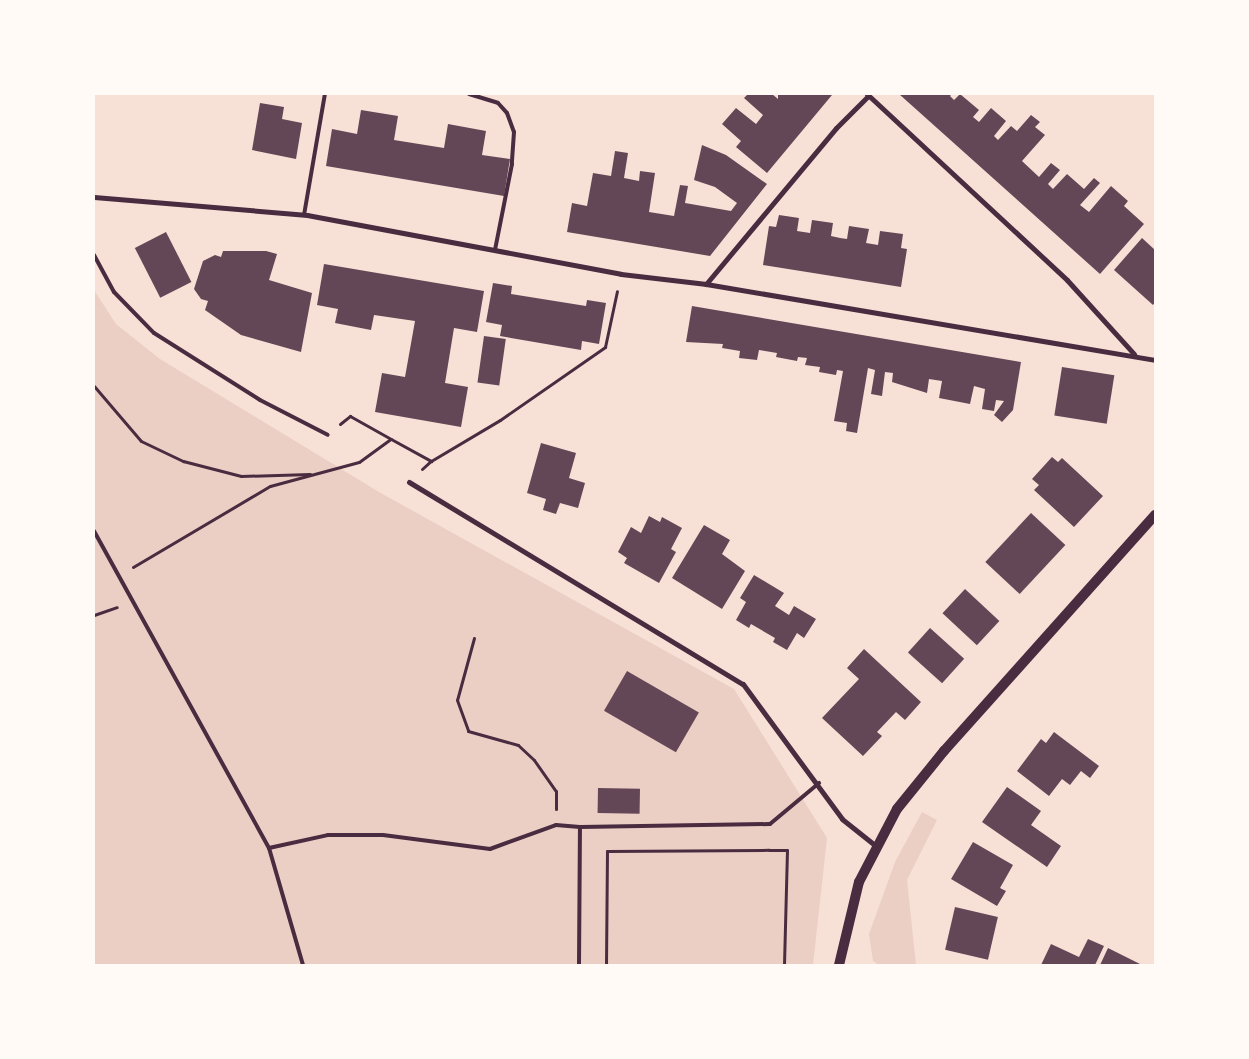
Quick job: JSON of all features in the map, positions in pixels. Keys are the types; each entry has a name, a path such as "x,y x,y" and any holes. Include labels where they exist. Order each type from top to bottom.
{"main road":[{"path":"839,965 859,882 876,846 918,782 1155,515"}],"street":[{"path":"706,284 836,128 868,95 1067,280 1134,354"},
{"path":"94,197 304,215 620,274 706,284 1134,354 1155,360"},
{"path":"409,482 743,684 819,783 842,819 876,846"}],"lane":[{"path":"304,215 325,94"},
{"path":"469,94 498,103 507,113 514,132 512,164 495,250"},
{"path":"94,256 114,292 154,333 260,400 328,435"},
{"path":"94,531 269,848 303,965"},
{"path":"269,848 328,835 383,835 490,849 556,825 580,827 770,824 819,783"},
{"path":"579,965 580,827"}],"path":[{"path":"328,435 350,416 431,461 500,420 605,348 620,274"},
{"path":"94,386 141,442 183,461 241,476 316,474"},
{"path":"118,576 270,486 359,462 391,439"},
{"path":"94,615 132,602"},
{"path":"474,638 457,700 468,731 518,745 534,760 556,791 556,825"},
{"path":"606,965 607,851 787,850 784,965"}],"shaded area":[{"path":"94,290 116,324 160,359 379,492 734,689 827,838 813,965 94,965"},
{"path":"922,812 937,820 907,880 916,965 879,965 873,961 869,934 895,862"}],"building":[{"path":"748,94 772,94 778,99 778,94 832,95 767,173 736,147 741,141 722,124 736,108 756,124 763,115 744,98"},
{"path":"899,94 952,94 950,96 954,100 960,94 979,110 973,117 979,122 991,108 1006,121 994,136 998,140 1011,126 1017,131 1031,115 1040,122 1035,127 1045,135 1022,161 1039,177 1051,163 1060,170 1048,184 1053,189 1067,174 1084,189 1094,178 1100,183 1080,205 1089,212 1111,186 1128,201 1124,206 1144,224 1100,274"},
{"path":"260,103 284,107 282,119 302,123 296,159 252,150"},
{"path":"361,110 398,116 394,140 444,148 448,124 486,131 482,155 510,159 504,196 326,166 332,129 357,134"},
{"path":"702,145 726,155 767,184 710,256 567,232 572,203 587,206 593,173 611,176 615,151 628,153 624,178 639,181 640,171 655,173 649,212 674,216 680,185 688,186 685,203 731,211 737,203 715,187 694,180"},
{"path":"779,215 799,218 797,231 810,233 812,220 833,223 831,236 840,238 847,239 849,226 869,229 866,243 878,245 880,231 903,234 901,248 907,249 901,287 763,265 769,226 776,227"},
{"path":"166,232 191,282 160,298 135,248"},
{"path":"1142,238 1155,250 1155,302 1153,305 1114,270"},
{"path":"223,251 266,251 277,254 269,280 312,293 301,352 241,335 205,310 208,301 201,299 194,289 203,261 215,255 221,257"},
{"path":"324,264 484,291 477,332 454,328 445,383 468,387 461,427 375,412 382,373 405,377 415,321 374,315 371,330 335,323 338,309 317,305"},
{"path":"493,283 512,286 511,294 586,306 587,300 606,303 599,344 582,341 581,350 500,336 502,325 486,322"},
{"path":"692,306 1021,362 1013,410 1002,422 994,415 1004,401 996,400 994,411 982,409 985,389 974,386 970,404 939,398 942,381 929,379 927,393 892,382 893,373 885,372 882,396 871,394 875,370 868,368 857,433 846,431 847,423 834,421 843,371 837,370 836,375 819,372 820,367 805,365 807,358 798,357 797,361 776,357 777,353 759,350 757,360 739,358 740,351 722,348 723,344 686,342"},
{"path":"484,336 506,339 499,386 477,383"},
{"path":"1062,367 1114,375 1107,424 1054,415"},
{"path":"541,443 576,453 569,478 585,483 578,508 560,503 556,514 543,510 546,499 527,493"},
{"path":"1052,457 1058,462 1062,458 1103,496 1074,527 1034,490 1039,485 1032,479"},
{"path":"1031,513 1065,545 1020,594 985,562"},
{"path":"649,516 660,522 662,517 682,528 671,549 676,552 659,583 624,563 627,558 618,552 631,527 641,533"},
{"path":"704,525 730,540 722,554 745,571 722,609 672,578"},
{"path":"754,575 784,593 775,606 789,615 794,606 816,619 804,638 797,633 787,650 773,642 775,638 751,624 749,628 736,620 746,602 740,598"},
{"path":"965,589 999,621 977,645 942,613"},
{"path":"930,628 964,659 942,683 908,653"},
{"path":"864,649 921,702 905,720 896,712 877,732 882,736 863,756 822,718 859,679 847,668"},
{"path":"627,671 699,712 676,752 604,711"},
{"path":"1054,732 1099,766 1090,778 1081,771 1070,785 1062,779 1049,796 1017,771 1041,739 1046,743"},
{"path":"1007,787 1041,811 1031,825 1061,846 1047,867 982,822"},
{"path":"598,788 640,789 640,814 598,813"},
{"path":"973,842 1013,865 1000,888 1006,891 997,906 951,879"},
{"path":"955,907 998,917 988,960 945,950"},
{"path":"1088,939 1104,946 1095,965 1041,965 1051,944 1079,957"},
{"path":"1108,948 1142,965 1100,965"}]}
